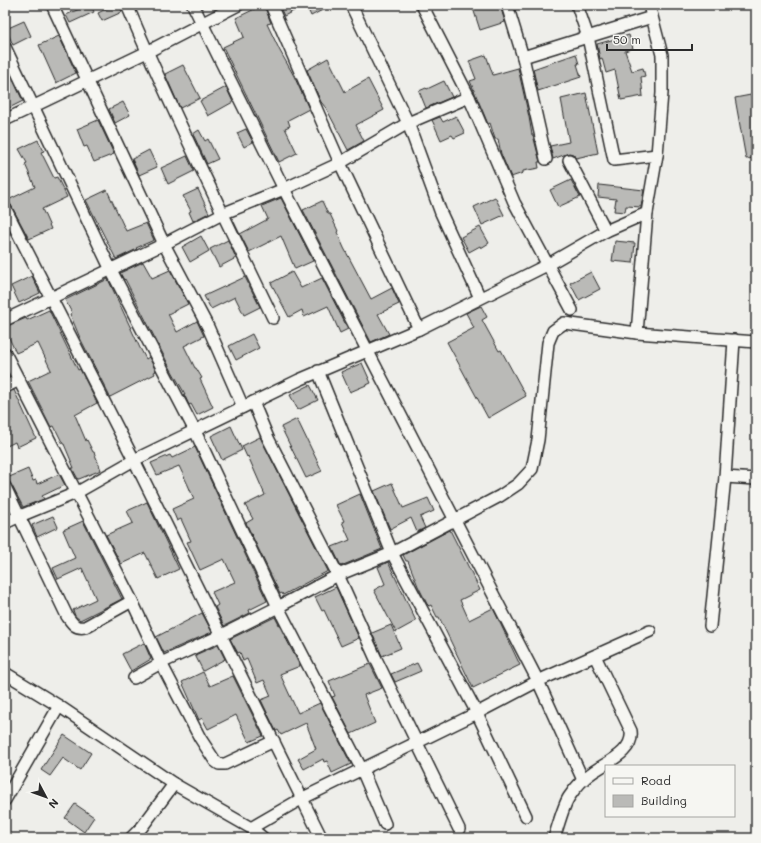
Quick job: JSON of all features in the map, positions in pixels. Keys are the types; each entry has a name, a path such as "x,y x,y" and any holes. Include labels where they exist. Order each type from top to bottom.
{"street":[{"path":"52,5 164,244 248,404 268,438 338,575 376,659 459,829"},
{"path":"127,5 147,52 222,214 273,318"},
{"path":"193,5 284,189 538,681 583,780"},
{"path":"5,120 202,25 238,5"},
{"path":"271,5 340,164 419,329"},
{"path":"351,5 408,123 441,213 480,298"},
{"path":"423,5 469,97 514,202 572,310"},
{"path":"507,5 523,57 546,159"},
{"path":"577,5 588,37 614,160 657,155"},
{"path":"638,333 647,213 657,155 662,93 662,55 649,5"},
{"path":"523,57 652,17"},
{"path":"5,47 111,270 195,431 278,607 362,770 384,824"},
{"path":"5,320 111,270 222,214 340,164 408,123 469,97"},
{"path":"569,160 606,231"},
{"path":"5,208 222,635 301,799 321,837"},
{"path":"5,523 76,494 134,460 318,371 419,329 548,265 606,231 647,213"},
{"path":"134,678 161,663 278,607 338,575 392,553 500,496 518,484 532,469 538,440 548,343 553,331 564,323 638,333 756,342"},
{"path":"710,626 726,477 734,340"},
{"path":"5,353 132,601 161,663 200,738 215,761 219,764 225,764 274,741"},
{"path":"318,371 392,553 477,713 526,816"},
{"path":"5,387 18,380"},
{"path":"726,477 756,479"},
{"path":"5,487 67,616 75,626 82,628 85,627 132,601"},
{"path":"251,828 301,799 417,743 538,681 650,631"},
{"path":"554,838 569,798 583,780 592,772 624,750 632,737 631,731 595,656"},
{"path":"5,673 59,706 174,784 251,828 262,838"},
{"path":"5,800 59,706"},
{"path":"131,838 142,827 174,784"}],"building":[{"path":"91,5 94,12 70,23 66,15"},
{"path":"114,5 120,5 122,12 102,21 98,13"},
{"path":"263,5 271,23 267,24 309,109 288,120 290,126 285,128 297,153 279,162 223,47 244,37 236,18"},
{"path":"279,5 305,5 284,16"},
{"path":"306,5 332,5 311,16"},
{"path":"472,5 500,5 505,22 480,30"},
{"path":"24,21 31,36 13,45 6,29"},
{"path":"629,35 633,48 625,51 632,71 643,68 645,76 641,77 643,96 621,100 615,70 606,73 602,58 600,59 597,44"},
{"path":"59,36 76,73 56,83 39,45"},
{"path":"576,54 581,77 538,91 533,69"},
{"path":"486,55 493,75 518,68 532,135 540,162 538,162 539,168 523,171 523,173 511,177 501,154 498,139 495,139 490,123 488,124 470,81 476,79 469,61"},
{"path":"328,58 345,92 368,79 384,110 356,125 364,141 348,150 326,108 321,102 307,70"},
{"path":"183,65 200,98 180,108 165,74"},
{"path":"13,80 23,101 5,110 5,84"},
{"path":"444,81 452,97 426,108 419,91"},
{"path":"226,87 233,102 208,116 200,101"},
{"path":"586,93 598,153 576,158 573,154 569,153 553,159 550,146 569,142 561,99"},
{"path":"756,94 756,158 746,159 735,98"},
{"path":"123,102 130,115 115,123 109,109"},
{"path":"456,116 465,133 454,138 452,135 441,140 432,120 440,117 443,122"},
{"path":"98,120 114,154 94,162 87,146 84,147 77,129"},
{"path":"246,129 253,142 244,147 237,133"},
{"path":"199,130 205,141 208,139 218,159 207,164 193,134"},
{"path":"38,140 44,151 41,152 54,178 57,177 67,197 42,209 51,229 29,239 11,205 6,201 35,187 25,164 27,163 19,149"},
{"path":"149,150 157,167 139,175 132,159"},
{"path":"187,156 194,171 168,184 161,168"},
{"path":"571,180 580,197 558,207 550,190"},
{"path":"599,185 644,190 641,207 626,206 625,212 614,211 616,199 598,197"},
{"path":"198,189 209,213 193,221 189,212 191,211 183,196"},
{"path":"107,190 126,231 146,223 154,240 116,259 86,200"},
{"path":"495,197 504,215 482,225 474,207"},
{"path":"281,198 313,261 295,269 281,236 249,252 240,234 268,219 262,206"},
{"path":"322,201 338,231 337,232 344,248 371,299 392,288 399,304 378,314 389,334 371,342 303,210"},
{"path":"480,227 489,243 481,248 480,246 469,252 461,237"},
{"path":"201,236 209,251 190,262 182,247"},
{"path":"228,240 236,258 219,267 210,249"},
{"path":"615,241 635,243 633,263 612,261"},
{"path":"143,262 152,278 170,270 188,304 168,314 177,332 197,321 204,336 184,346 202,378 200,379 213,407 197,415 191,404 189,405 185,394 125,279 124,280 120,273"},
{"path":"292,272 301,288 322,278 348,329 340,333 328,306 304,317 302,310 289,317 271,283"},
{"path":"591,272 600,289 579,300 570,283"},
{"path":"32,276 40,293 19,303 11,286"},
{"path":"245,277 260,307 244,315 235,297 211,309 204,296"},
{"path":"108,279 140,348 146,359 149,357 156,371 154,372 155,374 110,397 80,338 70,314 72,313 65,300"},
{"path":"481,306 487,317 482,320 499,351 501,350 526,396 488,418 447,342 474,328 466,313"},
{"path":"49,310 78,370 80,369 97,403 75,415 86,441 87,440 94,452 101,470 79,479 72,468 74,468 64,444 54,426 51,427 28,381 51,370 38,343 16,353 5,329 5,327 26,318 27,320"},
{"path":"252,334 259,348 236,360 229,346"},
{"path":"362,363 371,383 350,392 341,372"},
{"path":"310,385 318,400 298,410 290,395"},
{"path":"14,390 36,438 17,447 15,442 5,447 5,394"},
{"path":"297,419 322,471 306,478 281,427"},
{"path":"231,426 242,450 222,460 211,436"},
{"path":"260,437 328,571 283,595 282,593 280,594 246,523 253,519 245,505 265,495 242,446"},
{"path":"195,447 267,601 249,610 250,613 224,626 215,607 218,605 212,592 235,582 224,559 200,570 187,542 191,541 181,519 177,521 172,509 194,499 188,485 179,466 157,475 151,463 170,455 172,458"},
{"path":"28,469 33,481 36,480 37,484 59,474 65,485 42,496 44,499 23,507 7,478"},
{"path":"392,483 403,508 428,498 434,511 420,517 425,528 417,532 411,518 390,529 374,491"},
{"path":"360,494 382,549 341,566 332,547 350,540 342,522 344,521 336,505"},
{"path":"147,502 179,569 158,579 145,553 121,564 106,535 133,523 127,511"},
{"path":"53,516 58,527 37,537 32,525"},
{"path":"83,521 122,599 80,620 75,616 73,610 96,599 82,568 58,579 53,568 75,558 63,530"},
{"path":"450,530 480,590 460,600 469,620 493,608 520,665 473,688 439,617 437,617 431,605 429,606 427,604 408,561 406,561 403,555"},
{"path":"388,562 416,621 396,632 374,590 385,584 378,567"},
{"path":"336,587 359,638 341,646 324,610 322,611 315,597"},
{"path":"202,613 212,632 164,653 156,637"},
{"path":"275,617 300,666 280,674 298,713 320,703 351,764 332,773 327,761 324,762 323,759 304,769 298,759 316,749 306,723 281,735 278,730 276,731 261,700 271,696 264,680 257,683 247,659 243,661 240,652 238,653 230,639"},
{"path":"391,625 401,648 382,656 372,633"},
{"path":"144,643 151,659 131,671 122,654"},
{"path":"218,645 225,659 203,671 195,655"},
{"path":"417,663 421,671 395,682 391,674"},
{"path":"370,664 382,688 364,695 375,723 351,734 332,697 335,696 329,681"},
{"path":"203,672 210,686 233,676 263,736 249,742 236,715 208,729 202,718 199,720 182,682"},
{"path":"64,735 91,753 80,770 63,758 50,776 41,770"},
{"path":"75,804 94,817 84,832 65,818"}]}
